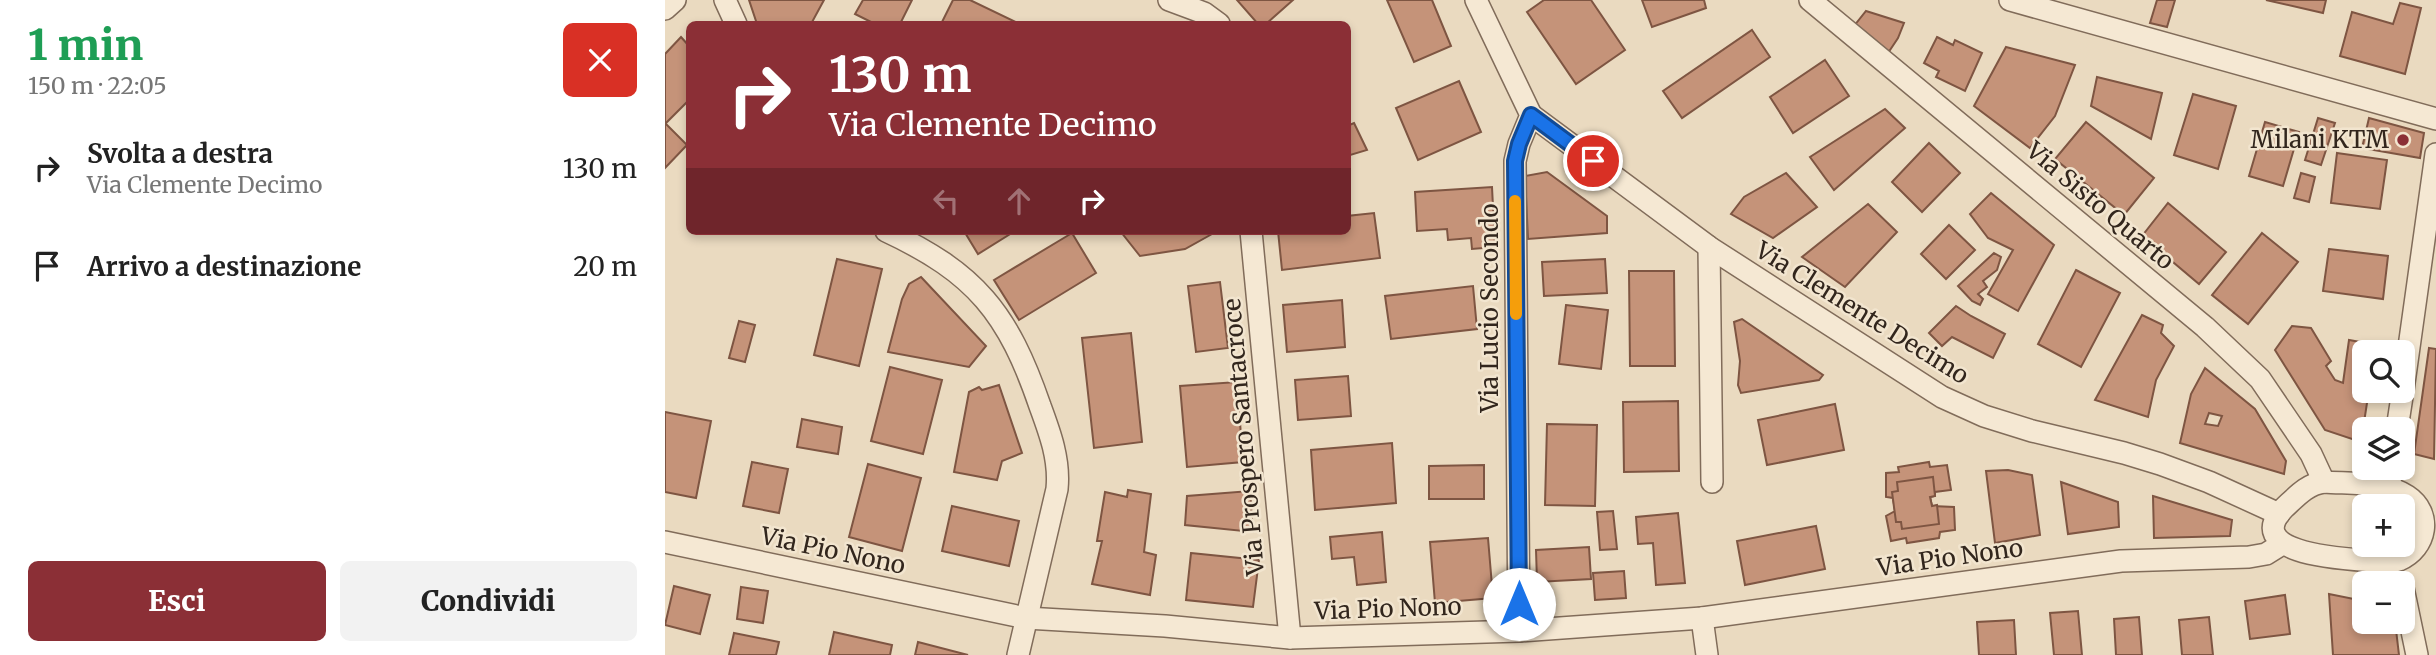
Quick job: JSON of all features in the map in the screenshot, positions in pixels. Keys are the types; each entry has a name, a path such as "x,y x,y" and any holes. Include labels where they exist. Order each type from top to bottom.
{"street":[{"path":"665,9 675,0"},
{"path":"725,0 735,21"},
{"path":"1169,0 1204,13 1215,21"},
{"path":"1476,0 1531,115"},
{"name":"Via Sisto Quarto","path":"1810,0 2205,327 2260,379 2311,454 2323,482"},
{"path":"2010,0 2436,119"},
{"name":"Via Clemente Decimo","path":"1531,115 1709,247 1915,381 1959,406 2032,431 2160,464 2209,482 2279,514"},
{"name":"Via Lucio Secondo","path":"1519,631 1515,161 1531,115"},
{"path":"2410,340 2436,154"},
{"path":"894,235 939,259 989,302 1016,345 1053,443 1059,469 1058,480 1018,655"},
{"name":"Via Prospero Santacroce","path":"1251,235 1290,638"},
{"path":"1709,247 1712,482"},
{"path":"2389,489 2390,480"},
{"path":"2317,483 2389,489 2429,504 2423,530 2427,549 2396,561 2291,549 2278,540 2275,530 2279,514 2302,491 2317,483"},
{"name":"Via Pio Nono","path":"665,542 1026,618 1165,626 1290,638 1519,631 1702,618 2121,561 2249,557 2266,554 2282,544"},
{"path":"2396,561 2399,571"},
{"path":"1702,618 1707,655"},
{"path":"2413,634 2417,655"}],"building":[{"path":"749,0 824,0 813,21 756,21"},
{"path":"863,0 912,0 902,21 869,21 855,14"},
{"path":"953,0 970,0 1014,21 942,21"},
{"path":"1237,0 1293,0 1269,21 1255,21"},
{"path":"1387,0 1432,0 1451,46 1414,62"},
{"path":"1544,0 1591,0 1625,50 1576,84 1527,12"},
{"path":"1642,0 1704,0 1706,8 1652,27"},
{"path":"2157,0 2175,0 2167,27 2150,23"},
{"path":"2266,0 2326,0 2323,13"},
{"path":"2400,3 2421,8 2405,74 2340,56 2352,12 2393,24"},
{"path":"1866,11 1904,23 1888,53 1854,26"},
{"path":"1752,30 1770,57 1682,118 1663,91"},
{"path":"681,37 686,43 686,103 665,124 665,54"},
{"path":"1937,37 1953,45 1955,40 1982,53 1965,91 1936,77 1939,71 1924,63"},
{"path":"2006,47 2075,65 2055,116 2030,148 1974,106"},
{"path":"1825,60 1849,96 1793,133 1770,97"},
{"path":"2097,77 2162,93 2151,139 2091,106"},
{"path":"1459,81 1481,132 1418,160 1396,108"},
{"path":"2193,94 2236,106 2218,169 2174,155"},
{"path":"1885,109 1905,128 1834,190 1810,157"},
{"path":"2318,118 2335,123 2321,165 2305,160"},
{"path":"2369,118 2424,133 2420,158 2362,148"},
{"path":"2086,122 2154,178 2124,215 2055,159"},
{"path":"2265,122 2299,132 2283,186 2249,176"},
{"path":"1354,123 1367,150 1351,155 1351,124"},
{"path":"665,124 686,146 665,168"},
{"path":"1929,143 1960,173 1922,212 1892,182"},
{"path":"2337,153 2387,160 2380,209 2331,203"},
{"path":"1547,172 1607,216 1607,233 1528,239 1525,176"},
{"path":"1786,173 1817,207 1773,238 1731,214 1744,197"},
{"path":"2301,173 2315,177 2309,202 2294,198"},
{"path":"1492,187 1495,247 1472,249 1471,238 1448,240 1447,229 1417,231 1415,192"},
{"path":"1991,193 2054,245 2018,311 1988,294 2013,250 1988,238 1970,214"},
{"path":"2168,203 2226,252 2199,284 2142,236"},
{"path":"1868,204 1897,232 1845,287 1802,257"},
{"path":"1374,213 1380,258 1282,270 1278,235 1351,235 1351,216"},
{"path":"1949,225 1975,250 1946,279 1921,254"},
{"path":"2262,233 2298,262 2248,324 2212,295"},
{"path":"966,235 1009,235 978,254"},
{"path":"1069,235 1073,235 1096,273 1019,320 994,280"},
{"path":"1123,235 1210,235 1185,249 1140,256"},
{"path":"2329,249 2388,256 2383,299 2323,291"},
{"path":"1994,253 2001,257 1997,270 1983,281 1987,287 1978,294 1983,299 1980,305 1972,301 1958,286"},
{"path":"837,259 882,269 859,366 814,355"},
{"path":"1605,259 1607,293 1544,296 1542,262"},
{"path":"2076,270 2120,293 2081,367 2038,344"},
{"path":"1629,271 1674,271 1675,366 1630,366"},
{"path":"921,277 986,346 969,367 888,352 902,299 909,284"},
{"path":"1220,282 1228,348 1196,352 1188,286"},
{"path":"1473,286 1477,329 1391,339 1385,296"},
{"path":"1342,300 1345,347 1287,352 1283,305"},
{"path":"1566,305 1608,310 1601,369 1559,364"},
{"path":"1956,306 2005,334 1993,358 1952,337 1942,346 1929,333"},
{"path":"2142,315 2163,325 2161,333 2174,346 2156,380 2148,417 2095,400"},
{"path":"1742,319 1823,375 1819,380 1741,393 1738,385 1740,361 1734,322"},
{"path":"739,321 755,325 745,362 729,358"},
{"path":"2292,326 2311,328 2331,361 2326,366 2335,380 2343,383 2349,340 2352,341 2352,403 2367,403 2365,417 2352,417 2352,439 2325,430 2275,350"},
{"path":"1131,333 1142,442 1094,448 1082,338"},
{"path":"2429,348 2436,349 2434,459 2415,454"},
{"path":"890,367 942,380 923,454 871,441"},
{"path":"2205,368 2255,409 2286,461 2284,474 2180,443 2191,394","holes":["2209,413 2222,416 2218,426 2205,424"]},
{"path":"1348,376 1351,416 1298,420 1295,380"},
{"path":"1237,382 1243,462 1187,467 1180,386"},
{"path":"999,385 1022,453 1002,461 997,480 954,472 969,392 979,387 982,390"},
{"path":"1678,401 1679,471 1624,472 1623,402"},
{"path":"1835,404 1844,450 1767,465 1758,420"},
{"path":"665,412 711,421 696,498 665,492"},
{"path":"802,419 842,427 838,454 797,447"},
{"path":"1547,424 1597,425 1595,506 1545,505"},
{"path":"1392,443 1396,503 1315,510 1311,450"},
{"path":"752,462 788,469 779,513 743,506"},
{"path":"1929,462 1930,467 1947,465 1951,490 1935,492 1935,496 1930,497 1932,506 1954,507 1955,530 1940,532 1939,538 1907,543 1906,538 1891,541 1886,516 1895,511 1893,498 1886,497 1886,473 1899,472 1898,467"},
{"path":"868,464 921,478 902,551 849,537"},
{"path":"1484,465 1484,499 1429,499 1429,466"},
{"path":"2008,470 2032,475 2040,535 1995,543 1986,471"},
{"path":"1933,477 1935,496 1930,497 1932,506 1937,505 1939,524 1902,529 1901,522 1896,522 1892,492 1898,491 1897,482"},
{"path":"2061,482 2118,502 2119,527 2068,534"},
{"path":"1128,490 1151,494 1144,552 1156,555 1150,595 1092,584 1102,541 1097,541 1105,492 1127,497"},
{"path":"1250,491 1253,532 1185,525 1187,496"},
{"path":"2153,496 2232,520 2230,536 2154,538"},
{"path":"952,506 1019,521 1009,566 942,551"},
{"path":"1613,511 1617,549 1600,550 1597,512"},
{"path":"1678,513 1685,583 1656,585 1653,543 1638,544 1636,517"},
{"path":"1816,526 1825,569 1745,585 1737,541"},
{"path":"1382,532 1386,582 1357,585 1354,557 1332,559 1330,537"},
{"path":"1488,538 1493,598 1435,603 1430,542"},
{"path":"1589,547 1591,579 1537,582 1536,550"},
{"path":"1191,553 1259,560 1253,607 1186,600"},
{"path":"1624,571 1626,598 1595,600 1593,573"},
{"path":"674,586 710,595 700,634 665,625"},
{"path":"741,587 768,591 763,623 737,619"},
{"path":"2329,594 2352,599 2352,634 2397,634 2399,655 2333,655"},
{"path":"2285,595 2290,634 2250,639 2245,601"},
{"path":"2078,611 2082,655 2054,655 2050,613"},
{"path":"2139,617 2142,655 2116,655 2114,619"},
{"path":"2209,617 2213,655 2182,655 2179,620"},
{"path":"2014,620 2016,655 1979,655 1977,622"},
{"path":"834,632 892,645 890,655 829,655"},
{"path":"734,633 779,642 776,655 729,655"},
{"path":"918,642 968,655 915,655"}],"slow traffic":[{"path":"1515,201 1516,314"}],"place":[{"name":"Milani KTM","path":"2403,140"}],"route":[{"path":"1519,604 1515,161 1531,115 1593,161"}]}
